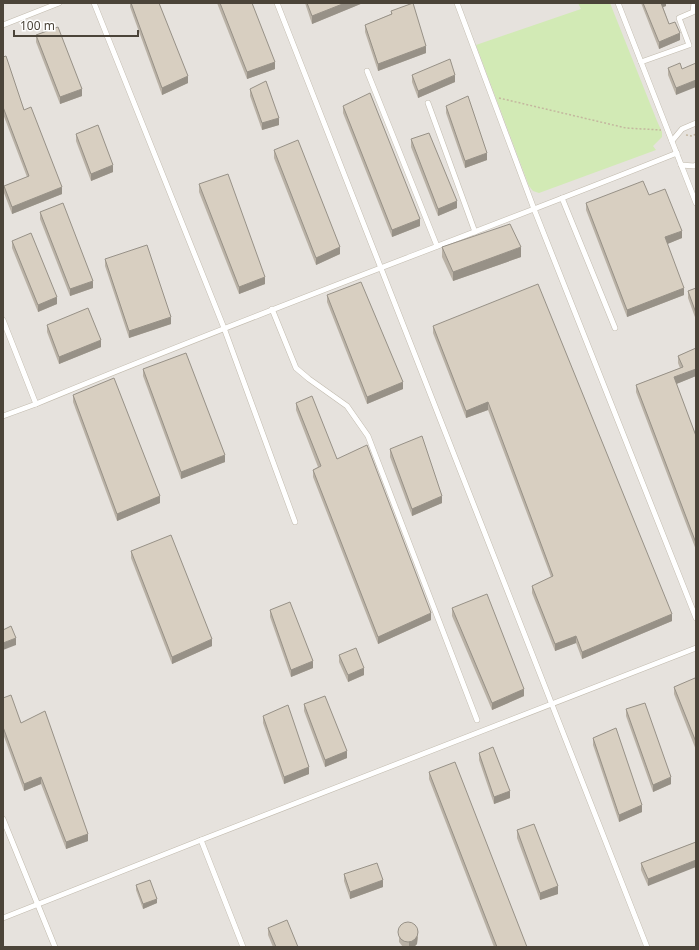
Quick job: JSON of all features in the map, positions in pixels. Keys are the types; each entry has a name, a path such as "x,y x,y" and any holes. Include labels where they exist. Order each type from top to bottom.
{"lane":[{"path":"3,25 59,3"},
{"path":"94,3 224,328 295,522"},
{"path":"277,3 647,947"},
{"path":"457,3 534,209 696,618"},
{"path":"618,3 696,203"},
{"path":"641,62 690,45 680,18 693,12 694,3"},
{"path":"367,71 437,246"},
{"path":"428,103 475,232"},
{"path":"672,141 682,129 696,123"},
{"path":"3,416 272,309 677,153"},
{"path":"681,165 696,165"},
{"path":"562,198 615,328"},
{"path":"272,309 296,368 347,406 368,436 477,720"},
{"path":"3,320 36,404"},
{"path":"3,918 696,648"},
{"path":"3,819 55,947"},
{"path":"201,840 243,947"}],"path":[{"path":"492,96 626,128 668,131"},
{"path":"677,135 692,136 696,134"}],"shaded area":[{"path":"3,3 696,3 696,947 3,947"}],"green space":[{"path":"578,3 610,3 662,132 662,137 653,146 656,150 539,193 533,191 529,186 476,45 581,9"}],"building":[{"path":"131,3 159,3 188,76 162,88"},
{"path":"220,3 252,3 275,62 247,72"},
{"path":"307,3 345,3 312,16"},
{"path":"413,3 426,46 378,64 365,25 392,14 391,11"},
{"path":"643,3 661,3 669,24 675,22 680,33 659,42"},
{"path":"58,27 82,89 60,97 36,35"},
{"path":"6,56 24,110 31,107 62,187 12,207 4,186 29,176 3,107 3,57"},
{"path":"450,59 455,75 418,91 412,75"},
{"path":"680,63 682,69 696,63 696,80 676,88 668,68"},
{"path":"266,81 279,118 262,123 250,89"},
{"path":"370,93 420,219 392,230 343,106"},
{"path":"468,96 487,153 465,161 446,106"},
{"path":"98,125 113,165 91,174 76,134"},
{"path":"429,133 457,201 438,209 411,139"},
{"path":"298,140 340,247 316,258 274,150"},
{"path":"228,174 265,277 239,287 199,184"},
{"path":"643,181 649,195 665,189 682,231 665,237 684,288 627,310 586,203"},
{"path":"63,203 93,281 70,289 40,212"},
{"path":"510,224 521,247 453,272 442,247"},
{"path":"31,233 57,297 38,305 12,241"},
{"path":"147,245 171,317 129,331 105,259"},
{"path":"361,282 403,382 367,397 327,295"},
{"path":"538,284 672,614 582,652 576,636 555,644 532,586 553,576 488,402 466,411 433,326"},
{"path":"696,288 696,313 688,291"},
{"path":"88,308 101,340 59,357 47,325"},
{"path":"696,348 696,369 674,377 696,436 696,543 636,385 683,367 678,356"},
{"path":"186,353 225,455 181,472 143,369"},
{"path":"114,378 160,496 117,514 73,395"},
{"path":"312,396 337,459 367,445 431,613 378,637 313,470 321,466 296,403"},
{"path":"422,436 442,496 412,509 390,449"},
{"path":"171,535 212,639 172,657 131,551"},
{"path":"487,594 524,689 492,703 452,608"},
{"path":"290,602 313,661 291,670 270,610"},
{"path":"11,626 16,638 3,643 3,630"},
{"path":"356,648 364,668 348,675 339,655"},
{"path":"695,678 696,681 696,742 674,687"},
{"path":"11,695 21,723 45,711 88,834 66,842 41,777 24,784 3,727 3,698"},
{"path":"325,696 347,751 325,760 304,704"},
{"path":"645,703 671,777 653,785 626,709"},
{"path":"288,705 309,767 284,777 263,716"},
{"path":"616,728 642,805 619,815 593,738"},
{"path":"493,747 510,791 494,797 479,753"},
{"path":"455,762 527,947 497,947 429,772"},
{"path":"534,824 558,886 540,893 517,830"},
{"path":"696,842 696,860 648,879 641,863"},
{"path":"377,863 383,880 350,892 344,874"},
{"path":"150,880 157,899 143,904 136,885"},
{"path":"287,920 298,947 276,947 268,928"},
{"path":"408,922 415,925 418,932 415,939 408,942 401,939 398,932 401,925"}]}
